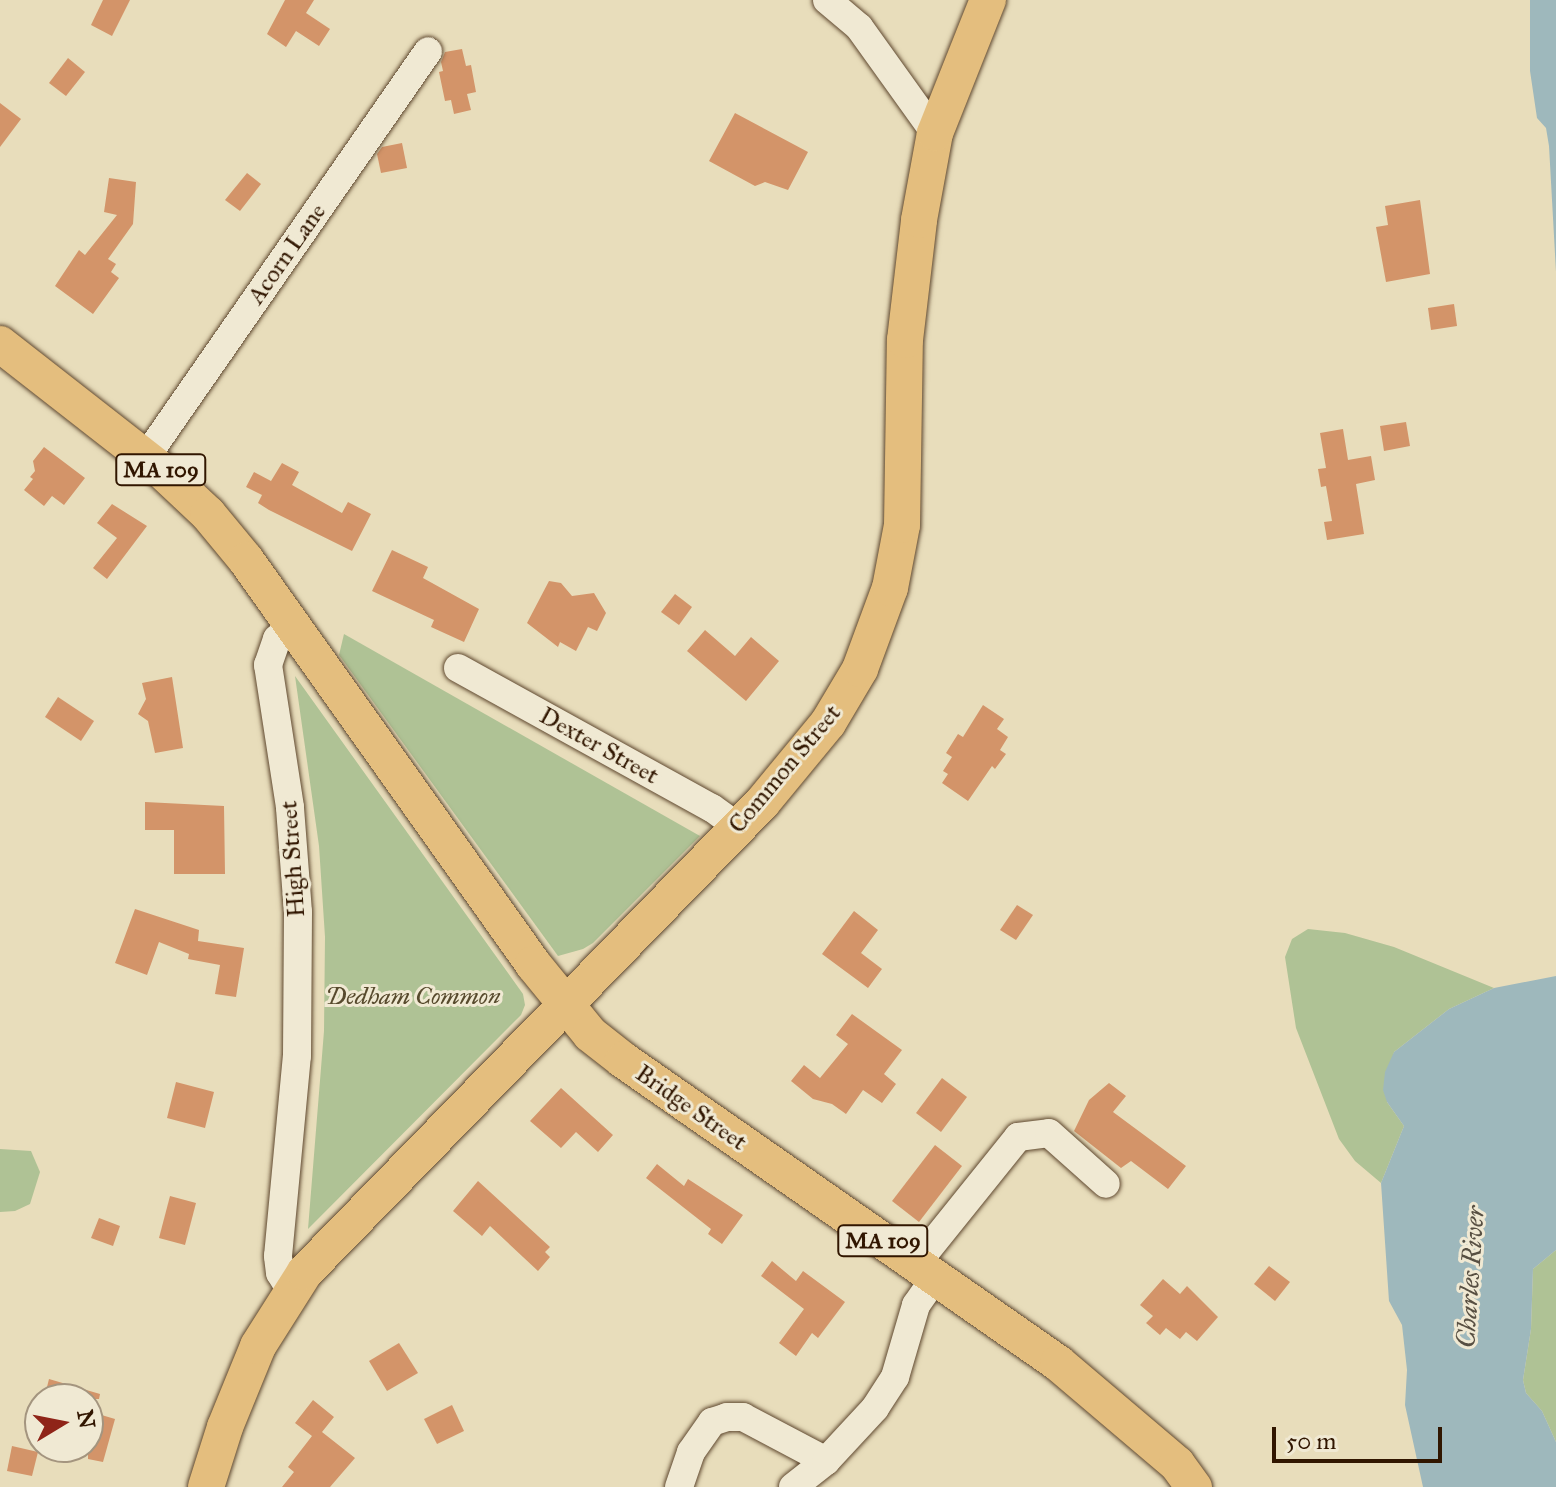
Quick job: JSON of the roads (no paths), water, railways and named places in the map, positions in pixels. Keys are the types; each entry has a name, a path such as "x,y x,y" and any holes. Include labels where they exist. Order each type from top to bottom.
{"main road":[{"name":"Common Street","path":"291,1291 327,1247 738,827 800,759 840,706 869,648 890,588 905,494 905,340 919,220 935,133 988,0"},
{"name":"MA 109","path":"0,344 185,490 215,522 291,626"},
{"name":"Bridge Street","path":"291,626 564,1005 590,1034 1107,1401 1177,1464 1194,1487"},
{"path":"206,1487 245,1376 291,1291"}],"street":[{"path":"827,0 859,27 935,133"},
{"name":"Acorn Lane","path":"146,457 428,51"},
{"name":"High Street","path":"291,626 277,639 268,665 290,807 298,912 297,1056 278,1256 280,1273 291,1291"},
{"name":"Dexter Street","path":"458,668 712,808 738,827"},
{"path":"793,1487 826,1461 875,1408 895,1377 926,1271 1018,1137 1049,1133 1106,1184"},
{"path":"679,1487 691,1452 712,1422 727,1417 743,1417 826,1461"}],"water":[{"path":"1530,0 1556,0 1556,272 1549,146 1546,128 1537,118 1530,71"},
{"name":"Charles River","path":"1556,976 1556,1250 1533,1269 1531,1329 1523,1380 1526,1393 1542,1411 1556,1442 1556,1487 1423,1487 1405,1405 1407,1370 1402,1325 1389,1301 1381,1183 1404,1126 1387,1102 1383,1090 1385,1072 1394,1052 1449,1009 1494,988"}],"park label":[{"name":"Dedham Common","path":"413,997"}]}
